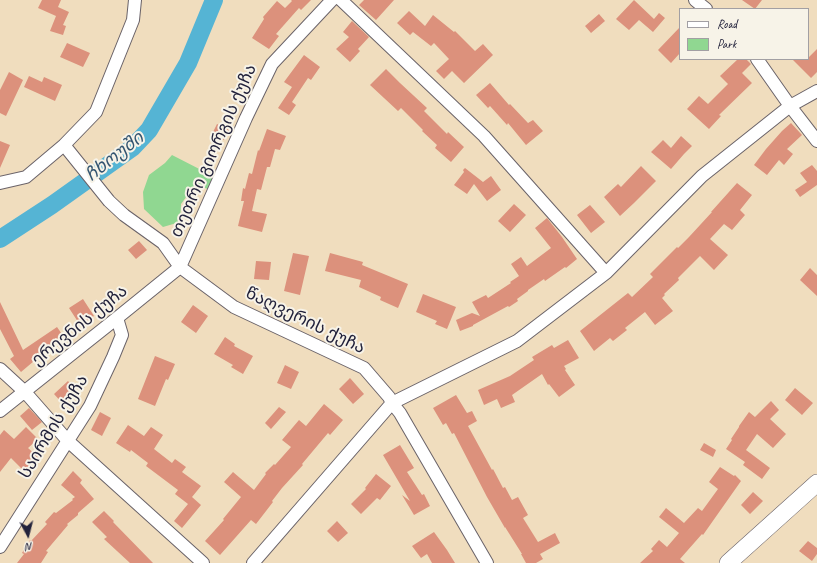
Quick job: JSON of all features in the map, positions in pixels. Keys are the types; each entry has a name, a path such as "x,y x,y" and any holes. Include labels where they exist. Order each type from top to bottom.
{"main road":[{"path":"728,563 817,483"}],"street":[{"path":"0,183 26,177 64,145 96,112 133,20 135,0"},
{"name":"თეთრი გიორგის ქუჩა","path":"180,267 246,118 272,64 332,0"},
{"path":"341,0 484,136 606,273"},
{"path":"696,0 705,8"},
{"path":"758,60 790,106 817,140"},
{"path":"253,563 392,403 517,341 606,273 702,176 790,106 817,91"},
{"name":"წაღვერის ქუჩა","path":"64,145 108,201 124,215 163,243 180,267 234,307 364,368 389,397 400,413 487,563"},
{"name":"ერევნის ქუჩა","path":"0,411 180,267"},
{"name":"საირმის ქუჩა","path":"0,547 90,406 122,335 117,318"},
{"path":"0,369 24,392 68,441 203,563"}],"green space":[{"path":"172,155 213,176 208,189 195,185 181,204 180,222 163,227 144,209 143,192 149,175 165,163"}],"building":[{"path":"42,0 61,0 58,7 69,12 63,25 66,26 63,35 50,31 56,16 38,8"},
{"path":"291,0 311,0 301,10 299,8 276,34 279,36 269,49 252,38 264,19 263,17 277,1 285,8 292,1"},
{"path":"364,0 394,0 376,20 359,5"},
{"path":"634,0 654,19 659,13 665,18 653,32 639,20 629,30 616,19"},
{"path":"742,0 762,0 756,8"},
{"path":"409,11 425,26 433,15 454,32 455,31 475,51 483,44 493,55 464,83 452,71 444,79 436,71 449,59 434,43 431,46 413,32 410,35 397,23"},
{"path":"599,14 605,21 591,33 585,26"},
{"path":"352,21 369,37 358,49 360,51 350,62 336,49 349,37 343,32"},
{"path":"679,28 679,54 671,63 658,50"},
{"path":"67,43 90,53 83,67 60,57"},
{"path":"817,49 817,72 811,78 793,60 809,60 809,57"},
{"path":"304,55 320,67 311,80 308,78 292,102 296,105 289,115 278,108 292,87 284,82"},
{"path":"737,60 747,60 751,64 742,73 752,83 719,115 721,116 709,129 687,109 699,96 708,104 728,84 720,76"},
{"path":"386,69 427,108 424,111 447,134 448,132 464,147 451,162 435,148 437,145 401,108 398,111 370,85"},
{"path":"9,72 23,80 6,116 0,113 0,90"},
{"path":"29,76 42,82 44,77 62,85 55,101 24,87"},
{"path":"490,83 509,105 510,104 528,123 533,120 543,131 526,145 508,123 507,125 490,106 488,108 476,95"},
{"path":"791,123 802,135 787,149 793,154 784,165 779,160 767,175 754,165 766,149"},
{"path":"217,124 229,130 224,140 212,134"},
{"path":"267,129 286,136 280,150 275,149 270,167 267,167 261,190 257,189 252,211 267,214 262,232 238,226 244,201 241,201 243,188 245,189 249,173 252,174 258,150 259,151"},
{"path":"681,136 692,146 671,169 651,152 663,140 671,148"},
{"path":"0,141 10,145 0,168"},
{"path":"812,165 817,171 817,185 800,197 795,190 807,182 800,173"},
{"path":"641,166 656,181 620,216 604,197 618,184 621,187"},
{"path":"465,168 483,182 491,176 501,190 487,201 474,184 467,194 454,185 464,172 463,170"},
{"path":"737,183 752,195 740,210 745,215 732,230 724,224 710,239 728,255 714,270 700,256 678,278 679,280 664,294 665,295 662,298 673,311 655,325 645,312 625,328 627,330 613,341 610,338 594,351 580,331 628,293 632,297 653,277 650,274 689,237"},
{"path":"514,204 526,215 510,232 498,221"},
{"path":"590,205 605,222 591,233 577,215"},
{"path":"547,218 577,259 566,268 565,267 545,281 544,279 528,290 517,299 518,301 509,307 508,306 473,326 460,331 456,320 472,313 480,316 472,302 486,295 488,298 519,276 511,264 521,257 527,266 551,248 535,228"},
{"path":"139,241 147,250 136,259 128,250"},
{"path":"293,253 309,256 300,295 284,291"},
{"path":"330,253 363,262 362,265 408,284 398,308 380,300 381,297 359,287 361,280 325,271"},
{"path":"256,261 271,262 269,280 254,279"},
{"path":"810,268 817,275 817,296 800,280"},
{"path":"423,294 456,307 447,329 435,324 437,321 416,312"},
{"path":"83,299 94,316 80,325 69,308"},
{"path":"0,302 23,350 57,327 64,337 31,359 34,361 21,372 10,359 14,356 0,329"},
{"path":"193,305 208,316 196,333 181,322"},
{"path":"225,337 235,344 234,346 253,356 243,374 231,367 233,365 214,354"},
{"path":"568,340 579,358 564,366 575,385 559,397 549,384 548,385 542,374 512,395 515,402 501,408 497,399 484,405 478,390 510,376 534,360 532,357 552,345 554,348"},
{"path":"155,356 175,364 168,380 166,379 155,406 138,399"},
{"path":"285,365 299,372 291,389 277,383"},
{"path":"350,378 364,394 353,404 339,389"},
{"path":"68,381 76,391 63,404 54,394"},
{"path":"795,388 813,403 802,415 785,400"},
{"path":"456,395 467,413 472,411 477,421 468,426 503,488 505,487 512,500 518,497 528,515 523,518 538,542 555,533 560,543 540,554 543,559 536,563 526,563 487,497 454,433 452,434 446,423 443,425 433,408"},
{"path":"771,401 779,410 770,419 786,434 773,448 757,434 746,450 770,468 762,479 743,465 745,462 726,449 749,412 755,417"},
{"path":"324,404 343,420 330,435 328,433 302,464 303,465 282,488 256,524 251,520 220,555 205,541 224,520 223,519 241,497 224,482 233,472 254,490 266,474 265,473 274,464 275,465 291,447 282,440 299,420 306,426"},
{"path":"279,407 286,412 271,429 265,423"},
{"path":"29,408 42,422 32,430 20,416"},
{"path":"100,412 111,418 102,436 91,430"},
{"path":"128,425 144,436 151,427 163,435 154,449 172,463 175,459 186,467 182,472 201,486 192,497 201,505 182,528 174,521 188,504 175,494 178,490 146,466 148,463 131,450 130,452 116,443"},
{"path":"26,427 38,439 28,448 38,457 25,472 11,458 0,472 0,435 4,430 14,439"},
{"path":"704,443 716,450 713,457 700,450"},
{"path":"400,445 414,468 407,472 422,495 424,494 430,506 414,515 402,495 410,501 383,455"},
{"path":"720,467 734,476 735,475 741,481 703,535 702,534 680,559 685,563 640,563 653,551 651,549 659,540 667,547 679,533 659,517 666,508 684,523 698,508 702,511 718,489 709,482"},
{"path":"73,471 82,480 80,483 94,499 67,524 68,525 46,551 48,552 41,563 17,563 24,554 22,553 30,540 31,541 47,524 45,522 54,512 56,513 75,497 61,485"},
{"path":"376,474 391,486 380,500 377,498 361,514 351,504 366,489 365,488"},
{"path":"753,492 763,501 750,514 741,505"},
{"path":"104,511 153,563 130,563 104,539 107,537 92,522"},
{"path":"337,521 348,533 338,542 327,531"},
{"path":"434,532 455,563 432,563 427,554 421,558 412,546"},
{"path":"808,541 817,548 817,554 812,561 799,551"}],"waterway":[{"name":"ჩხოუში","path":"0,239 52,205 132,148 149,130 188,63 214,0"}]}
